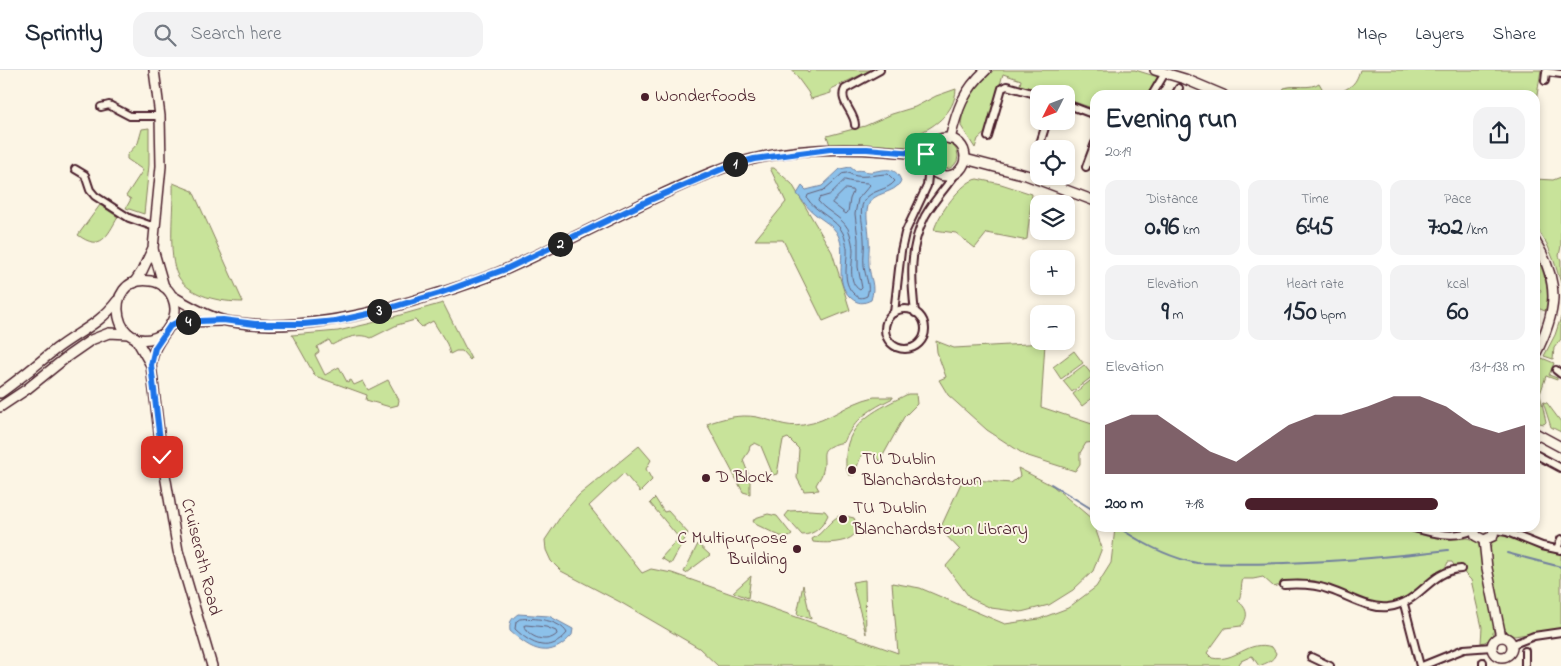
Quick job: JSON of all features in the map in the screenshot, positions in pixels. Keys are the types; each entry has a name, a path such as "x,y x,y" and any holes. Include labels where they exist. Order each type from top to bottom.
{"main road":[{"path":"0,393 56,348 102,318 122,292 134,283 153,248 161,166 160,116 154,70"},
{"path":"950,139 960,103 974,82 986,70"},
{"path":"1155,70 1210,90"},
{"path":"950,139 962,146 965,159 960,171 943,177 929,167 926,154 932,143 938,140 950,139"},
{"path":"0,407 27,389 91,340 109,333 150,339 158,337 178,322 223,320 279,325 336,321 373,313 440,293 506,269 700,177 729,166 754,159 830,149 867,149 926,154"},
{"path":"965,159 1026,175 1090,199"},
{"path":"153,248 164,287 172,296 205,314 223,320"},
{"path":"1540,251 1547,264 1558,299 1540,344"},
{"path":"134,283 149,281 164,287"},
{"path":"168,329 173,321 175,308 172,296"},
{"path":"118,299 118,320 123,328 132,335"},
{"name":"Cruiserath Road","path":"168,329 155,348 151,365 162,457 178,551 212,666"},
{"name":"Cruiserath Road","path":"132,335 151,365"},
{"path":"1540,436 1561,447"},
{"path":"1475,532 1476,536 1484,540 1490,538 1493,532"},
{"path":"1484,540 1487,568 1501,637"},
{"path":"1501,637 1509,640 1511,645 1511,651 1503,662 1496,656 1492,647 1494,642 1501,637"}],"street":[{"path":"855,125 843,92 845,89 880,70"},
{"path":"1545,81 1546,72 1561,74"},
{"path":"1155,90 1165,73"},
{"path":"988,137 1002,88 1007,86 1030,92"},
{"path":"102,106 109,105 130,116 160,116"},
{"path":"1075,107 1090,113"},
{"path":"1086,167 1090,156"},
{"path":"894,313 901,251 905,233 927,186 929,167"},
{"path":"74,169 85,175 94,196 129,218 155,227"},
{"path":"915,313 912,266 916,242 926,216 955,174"},
{"path":"906,310 915,313 922,320 924,333 918,344 906,349 895,346 887,338 885,326 887,320 894,313 906,310"},
{"path":"1540,457 1561,468"},
{"path":"1441,532 1449,534 1468,532"},
{"path":"1507,532 1542,546 1559,549 1561,539"},
{"path":"1284,585 1306,584 1321,587 1369,606 1390,607 1404,604 1442,573 1461,569"},
{"path":"1404,604 1421,666 1464,648 1492,647"},
{"path":"1511,645 1534,636 1561,632"},
{"path":"1525,666 1526,651"},
{"path":"1311,658 1330,666"}],"green space":[{"path":"792,70 806,70 808,73 812,70 871,70 831,89 831,93 811,99"},
{"path":"994,70 1135,70 1158,77 1150,90 1090,90 1090,107 1075,102 1075,85 1030,85 1030,88 1020,85 1021,80 1003,74 987,131 978,139 975,148 961,126 967,101 981,81"},
{"path":"1360,70 1541,70 1538,90 1345,90 1354,83"},
{"path":"1319,83 1323,90 1283,90 1284,88"},
{"path":"956,89 955,98 947,113 935,124 911,136 917,147 830,145 827,136 865,126"},
{"path":"149,128 149,165 144,214 126,208 131,199 126,196 143,170 127,159 127,155 138,143 142,129"},
{"path":"945,143 954,147 958,156 954,165 945,169 936,165 932,156 936,147"},
{"path":"770,168 774,168 792,184 832,252 850,310 823,321 783,240 755,240 786,202"},
{"path":"1561,177 1561,246 1559,256 1561,260 1561,283 1547,244 1540,233 1540,179 1553,180"},
{"path":"977,179 1001,184 1032,194 1030,195 1027,239 1023,240 987,233 975,248 956,233 934,230 940,216 951,200 971,181"},
{"path":"173,183 193,191 243,302 207,297 190,289 178,276 172,244"},
{"path":"100,205 118,217 107,236 98,242 92,242 78,235"},
{"path":"1540,265 1547,289 1545,311 1540,309"},
{"path":"443,303 470,360 462,351 450,354 447,344 433,321 422,327 415,320 397,325 371,338 356,336 332,345 329,340 317,347 319,352 315,355 325,375 339,367 347,382 351,380 354,385 363,381 368,390 388,380 399,400 398,405 390,407 366,400 367,395 315,376 292,335 338,331"},
{"path":"1561,317 1561,339 1554,348 1553,359 1544,356 1555,335"},
{"path":"936,341 954,348 1030,344 1030,350 1045,350 1041,407 1090,423 1090,443 1086,443 1080,453 1080,464 1075,471 1025,455 987,430 948,395 939,380 946,377 937,352"},
{"path":"1074,351 1083,363 1061,379 1053,367"},
{"path":"1542,358 1554,363 1549,375 1557,378 1557,380 1546,376 1540,394 1540,374"},
{"path":"1084,365 1090,372 1090,378 1072,392 1063,381"},
{"path":"1090,381 1090,400 1082,406 1073,394"},
{"path":"908,394 916,394 917,404 904,417 880,461 874,455 867,452 861,456 854,475 849,475 846,468 846,456 852,434 867,417"},
{"path":"1540,394 1546,422 1544,424 1540,423"},
{"path":"874,397 893,398 864,415 853,427 844,442 828,447 825,450 824,467 816,485 819,490 804,491 797,478 799,449 788,438 783,440 777,474 773,475 761,446 755,443 750,446 743,460 750,478 750,494 743,492 707,424 725,418 744,416 797,426 822,420 855,403"},
{"path":"1543,402 1547,403 1561,422 1561,432 1551,427"},
{"path":"639,446 651,460 646,469 652,480 640,492 624,473 589,506 642,573 651,569 672,573 898,653 892,583 920,588 1005,624 1039,619 1068,608 1096,587 1111,563 1115,532 1414,532 1439,538 1468,538 1477,542 1480,548 1482,569 1494,625 1493,632 1490,639 1481,643 1482,627 1471,580 1465,574 1463,566 1455,567 1452,562 1448,562 1442,571 1416,593 1394,603 1384,604 1363,600 1315,581 1299,581 1274,587 1263,577 1243,579 1238,601 1244,607 1245,619 1241,626 1225,628 1207,653 1212,658 1220,659 1255,646 1272,647 1276,653 1273,658 1259,666 1252,656 1241,661 1238,666 718,666 699,648 620,602 561,571 551,561 546,550 545,540 563,513 579,495"},
{"path":"1018,468 1053,486 1090,517 1090,532 1096,532 1102,548 1093,571 1073,590 1049,605 1021,612 991,608 970,598 946,566 960,550 940,529 963,479 1011,483 1020,476"},
{"path":"655,498 664,512 668,511 688,533 671,564 661,558 679,538 650,503"},
{"path":"789,511 825,511 828,515 818,529 807,535 802,535 785,516"},
{"path":"768,514 777,516 792,535 789,537 780,536 755,524 753,521 755,518"},
{"path":"841,515 854,518 857,527 851,538 828,543 813,542 812,539"},
{"path":"1505,535 1561,553 1561,629 1514,636 1507,632 1504,627 1494,584 1491,548 1494,539"},
{"path":"698,544 710,555 686,573 684,572"},
{"path":"751,576 748,598 733,592"},
{"path":"865,580 866,634 852,582"},
{"path":"803,585 811,619 797,614"}],"water":[{"path":"850,167 855,171 889,170 896,173 901,181 894,189 870,201 868,206 869,262 873,290 871,300 863,303 851,298 842,284 842,251 838,235 831,226 810,210 797,194 802,186 806,190 822,186 840,169"},
{"path":"518,614 549,616 573,629 572,635 556,648 541,650 533,648 510,631 511,621"}],"waterway":[{"path":"1051,484 1090,508"},
{"path":"1126,532 1159,551 1197,563 1260,564 1323,561 1386,557 1448,550"},
{"path":"1507,553 1561,567"}],"place":[{"name":"Wonderfoods","path":"645,97"},
{"name":"TU Dublin Blanchardstown","path":"852,470"},
{"name":"D Block","path":"706,478"},
{"name":"TU Dublin Blanchardstown Library","path":"843,519"},
{"name":"C Multipurpose Building","path":"797,549"}],"route":[{"path":"162,457 151,365 155,348 170,326 178,322 223,320 255,324 304,324 336,321 373,313 440,293 506,269 650,200 729,166 754,159 830,149 867,149 926,154"}]}
